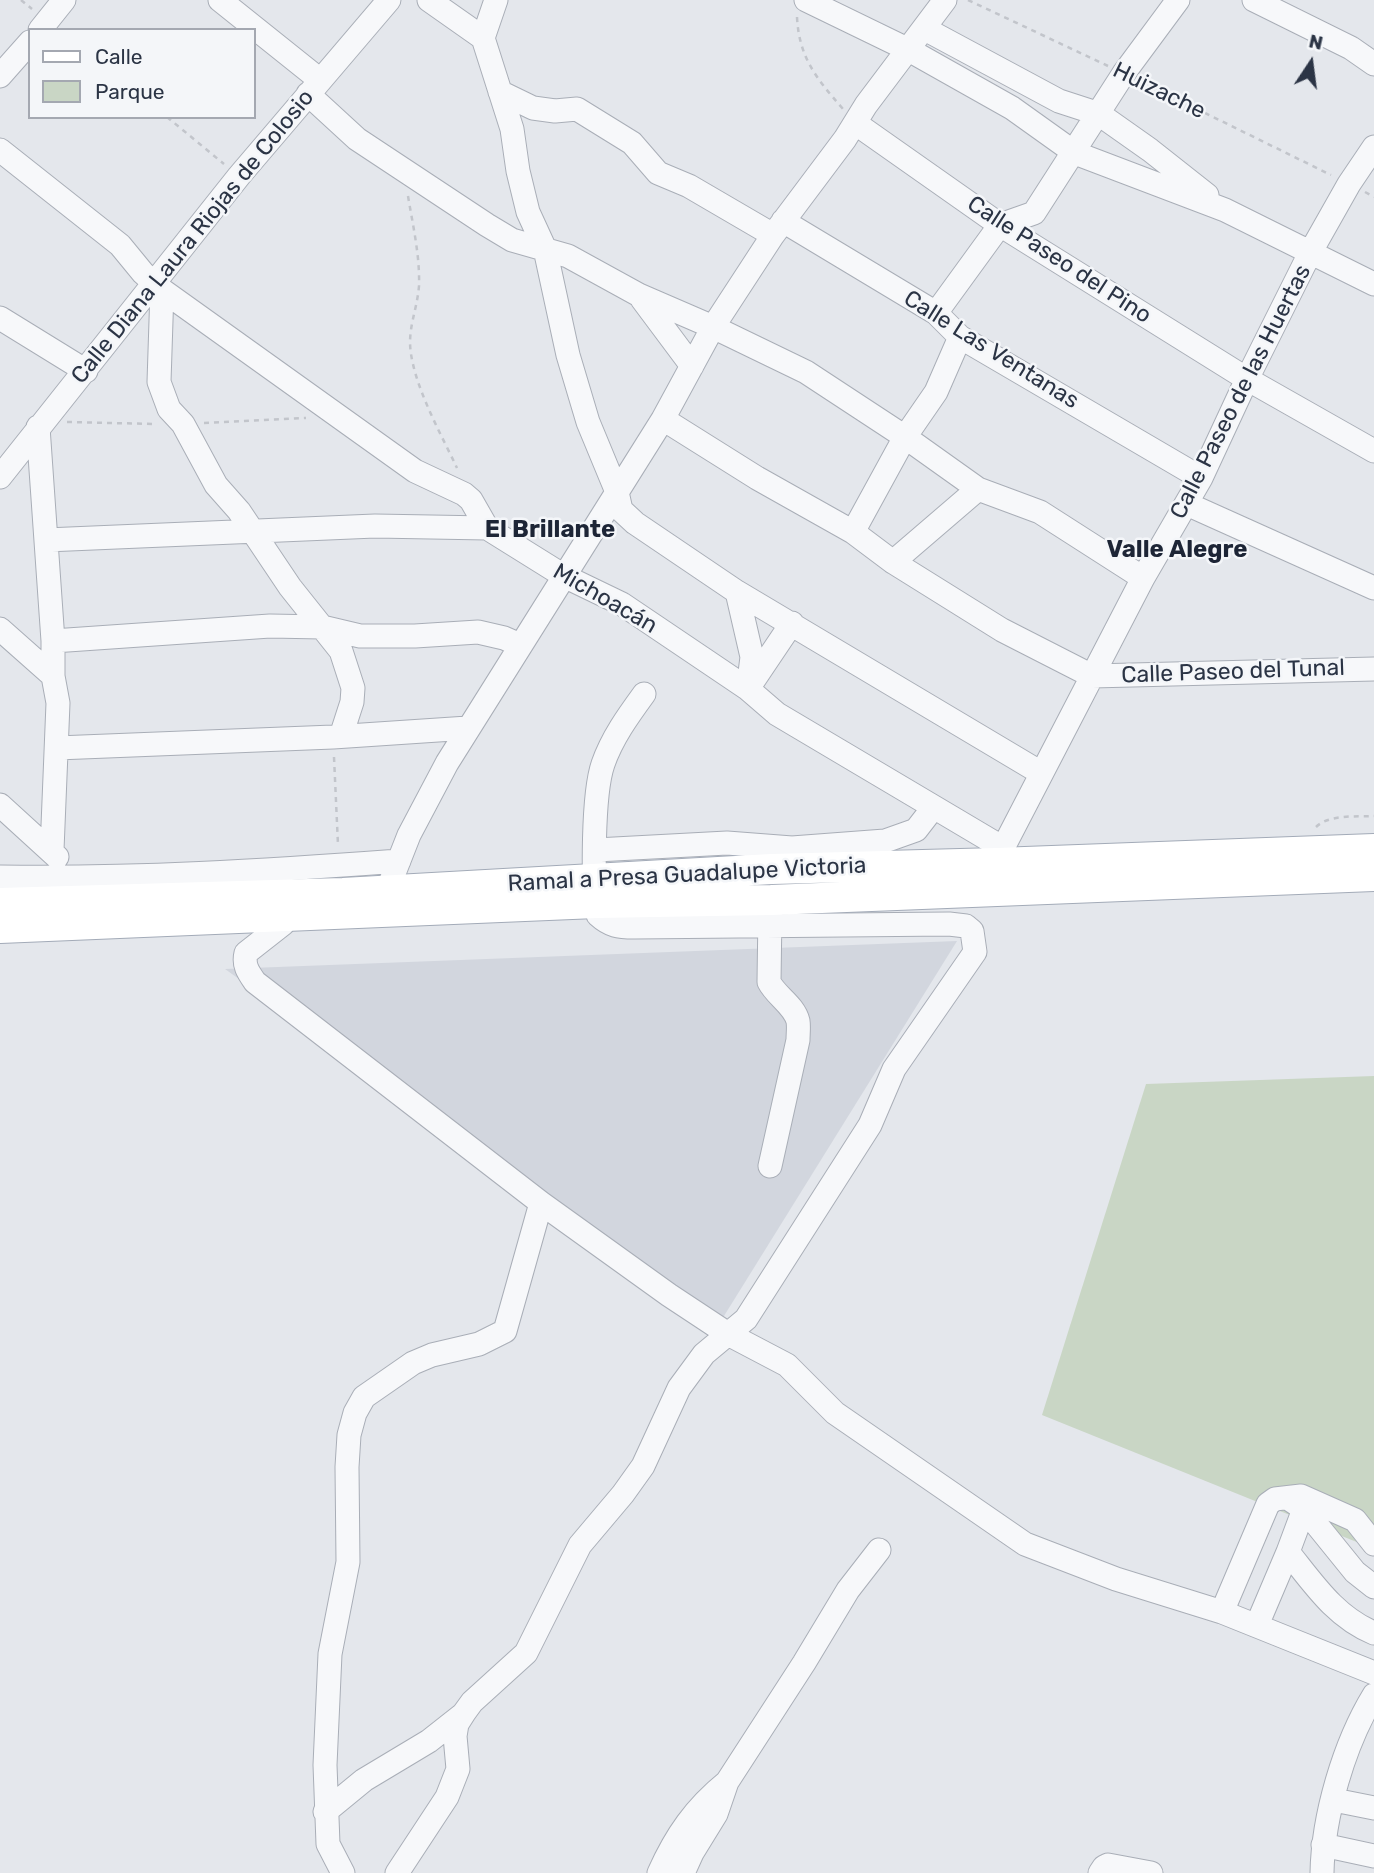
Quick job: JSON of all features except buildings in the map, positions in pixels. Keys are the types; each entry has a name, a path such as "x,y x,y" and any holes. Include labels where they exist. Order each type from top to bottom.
{"main road":[{"name":"Ramal a Presa Guadalupe Victoria","path":"0,928 284,893 785,869 1000,855 1374,849"},
{"name":"Ramal a Presa Guadalupe Victoria","path":"0,903 387,891 596,877 770,913 1374,876"}],"street":[{"path":"42,28 64,0"},
{"path":"220,0 250,28"},
{"name":"Calle Diana Laura Riojas de Colosio","path":"0,477 38,427 158,287 239,176 389,0"},
{"path":"429,0 483,38"},
{"path":"496,0 483,38 512,129 527,212 545,250 568,355 588,422 617,492 621,510 635,523 737,592 1041,773"},
{"path":"387,891 428,797 468,728 663,419 713,327 778,228 866,105 946,0"},
{"path":"936,313 1000,225 1034,213 1124,73 1178,0"},
{"path":"1254,0 1350,48 1374,64"},
{"path":"801,6 909,50 1012,108 1075,153 1225,210 1374,284"},
{"path":"925,29 1059,101 1099,114 1150,150 1225,210"},
{"path":"256,33 314,87 357,139 512,240 568,256 639,295 806,372 978,489 1040,512 1143,578"},
{"path":"0,76 28,44"},
{"name":"Calle Las Ventanas","path":"500,92 533,108 555,111 577,109 632,143 658,173 778,228 936,313 960,337 1201,478"},
{"name":"Calle Paseo del Pino","path":"855,123 1000,225 1247,379 1374,451"},
{"name":"Calle Paseo de las Huertas","path":"1000,855 1143,578 1201,478 1310,253 1349,184 1374,147"},
{"path":"0,150 120,245 158,287 415,471 464,494 471,500"},
{"path":"158,287 159,382 169,409 183,424 216,485 239,510 290,587 341,650 353,688 352,702 337,736"},
{"path":"639,295 692,366"},
{"path":"0,318 86,371"},
{"path":"853,532 905,437 936,392 960,337"},
{"path":"663,419 757,478 853,532 893,562 1003,630 1092,676"},
{"path":"38,427 53,640 53,676 58,703 52,850"},
{"path":"893,562 978,489"},
{"name":"Michoacán","path":"471,500 487,528 564,576 622,604 748,690 777,715 933,808 1000,855"},
{"path":"1187,503 1374,588"},
{"path":"46,540 375,526 487,528"},
{"path":"737,592 752,657 748,690"},
{"path":"748,690 792,623"},
{"path":"53,640 270,626 323,627 360,636 478,632 504,638 520,646"},
{"path":"0,629 53,676"},
{"name":"Calle Paseo del Tunal","path":"1092,676 1374,669"},
{"path":"644,694 621,727 602,767 598,795 596,877 727,844 792,848 885,841 916,830 933,808"},
{"path":"57,748 468,728"},
{"path":"0,804 52,850 94,899"},
{"path":"0,877 73,877 284,893 339,866 399,861"},
{"path":"284,893 283,924 246,953 244,962 255,982 541,1203 669,1295 729,1334 787,1365 835,1413 1025,1544 1116,1579 1222,1612 1374,1672"},
{"path":"397,1873 447,1797 453,1783 458,1769 455,1736 457,1724 472,1702 526,1653 580,1545 643,1466 679,1388 704,1354 746,1319 870,1125 894,1069 975,952 972,931 966,926 949,924 770,913 769,982 794,1011 798,1020 798,1040 770,1166"},
{"path":"343,1873 329,1851 325,1812 327,1685 348,1562 347,1467 349,1435 355,1413 364,1397 413,1363 432,1355 479,1344 505,1331 541,1203"},
{"path":"1222,1612 1268,1504 1275,1499 1301,1496 1355,1520 1374,1544"},
{"path":"1283,1497 1304,1509 1355,1572 1374,1587"},
{"path":"1257,1625 1304,1509"},
{"path":"683,1873 716,1814 727,1782 848,1590 879,1550"},
{"path":"1287,1552 1334,1608 1349,1620 1374,1633"},
{"path":"1241,1564 1276,1577"},
{"path":"1322,1873 1323,1845 1346,1749 1374,1695"},
{"path":"325,1812 364,1780 429,1741 464,1713"},
{"path":"659,1873 670,1851 702,1803 727,1782"},
{"path":"1334,1800 1374,1808"},
{"path":"1323,1845 1374,1856"},
{"path":"1100,1873 1108,1865 1144,1872"}],"path":[{"name":"Huizache","path":"968,0 1124,73 1349,184"},
{"path":"801,6 798,35 806,60 818,80 855,123"},
{"path":"169,119 239,176"},
{"path":"404,171 418,256 419,287 409,333 411,356 416,377 471,500"},
{"path":"337,736 339,866"},
{"path":"1314,851 1314,834 1322,821 1374,816"}],"shaded area":[{"path":"957,941 719,1324 225,969"}],"green space":[{"path":"1374,1076 1374,1549 1042,1415 1146,1084"}],"district":[{"name":"El Brillante","path":"550,530"},
{"name":"Valle Alegre","path":"1177,550"}]}
